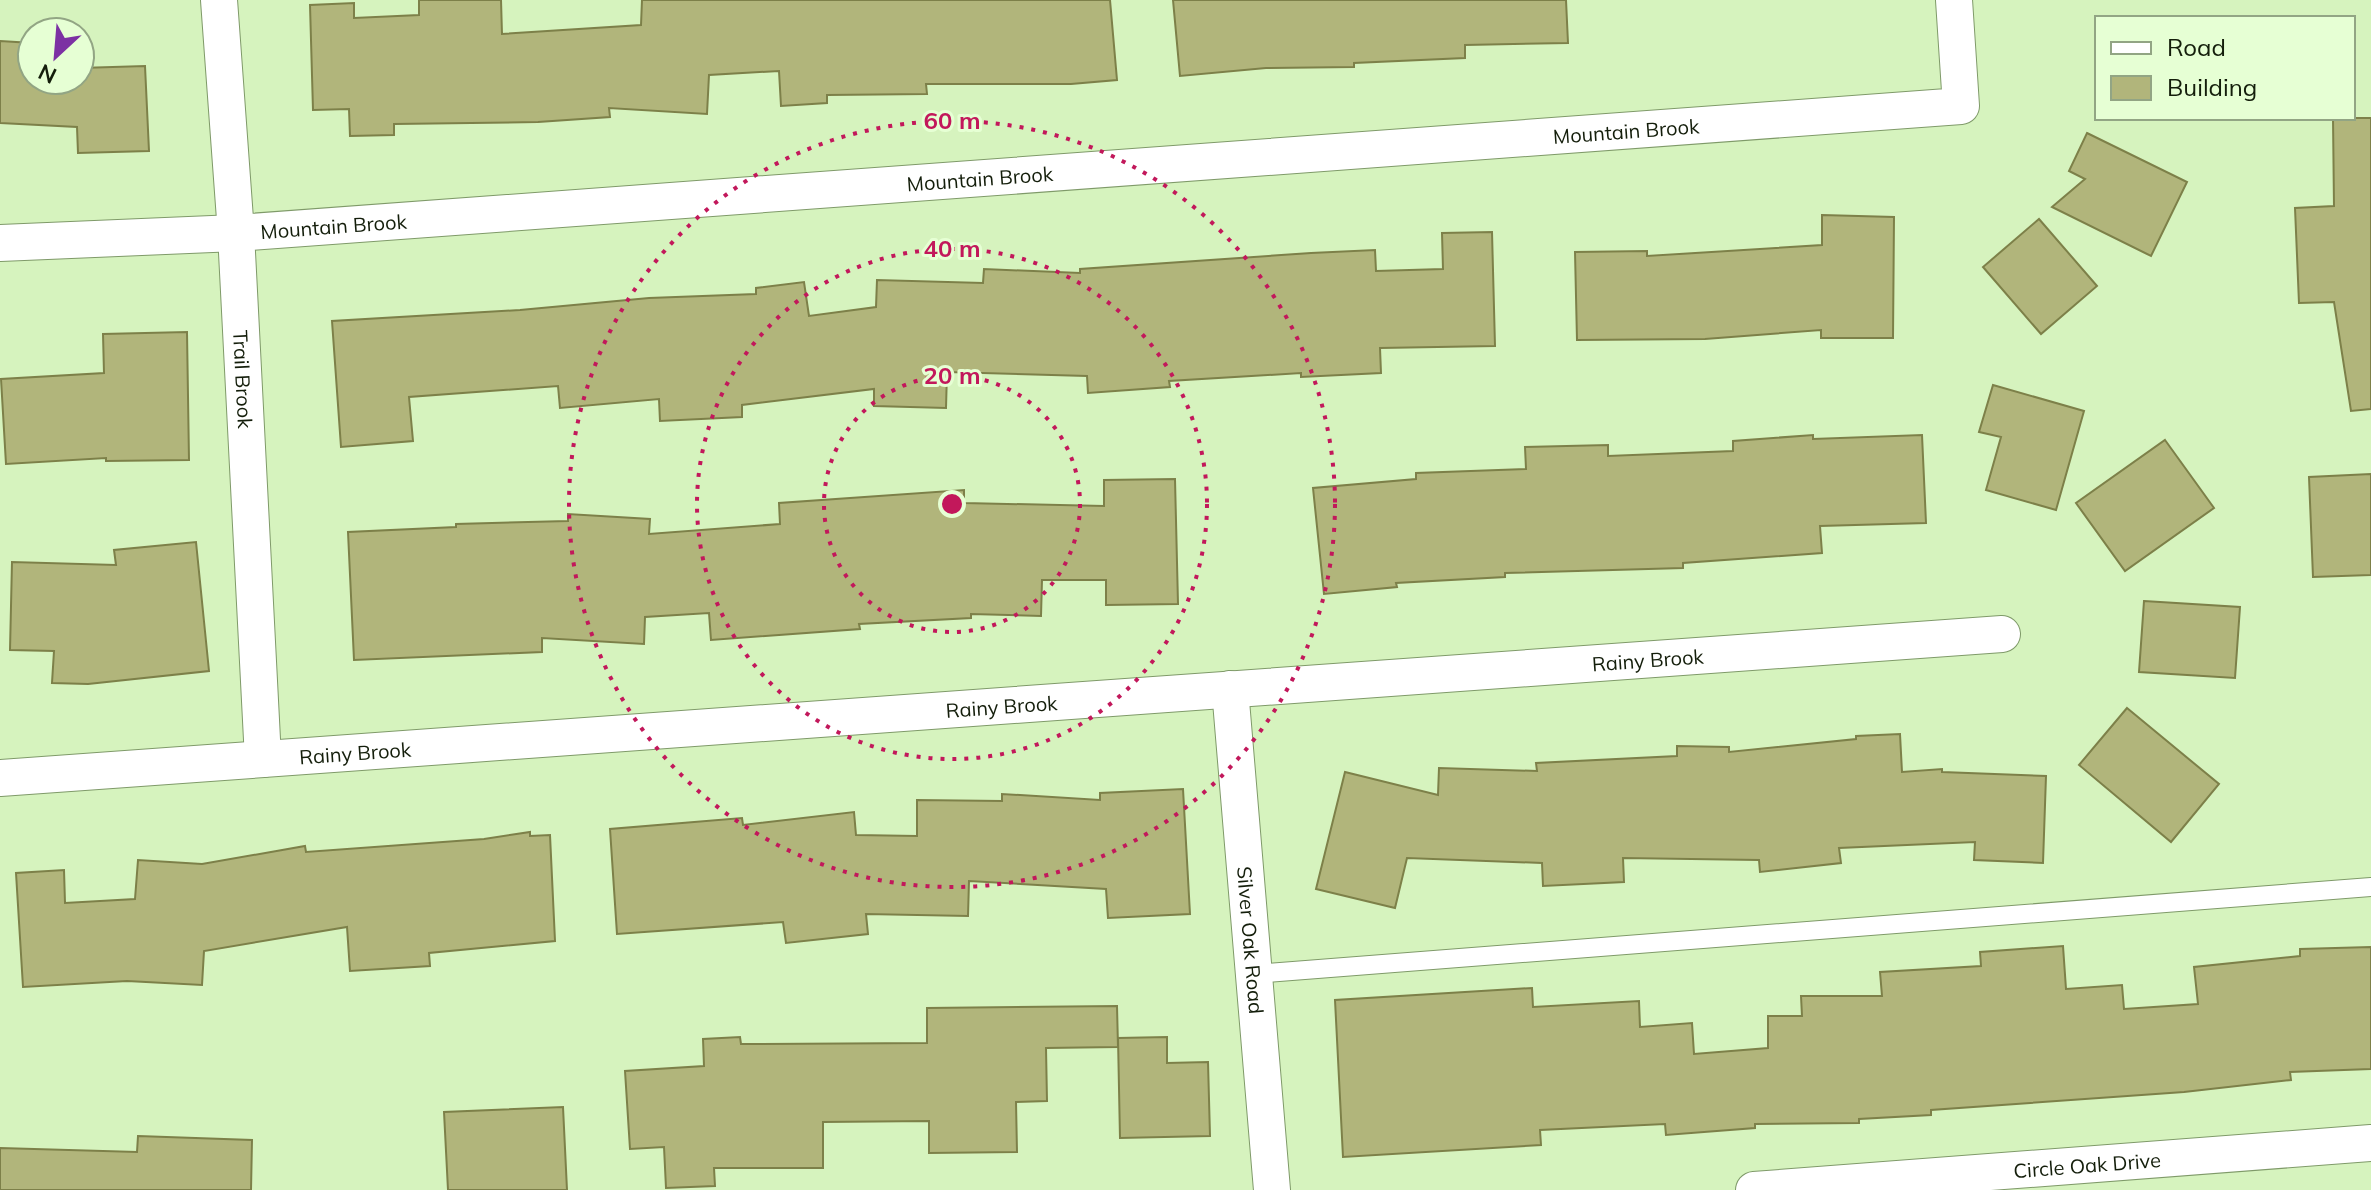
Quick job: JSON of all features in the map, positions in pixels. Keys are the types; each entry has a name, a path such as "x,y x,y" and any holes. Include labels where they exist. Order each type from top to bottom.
{"street":[{"name":"Trail Brook","path":"219,0 236,233 263,759"},
{"name":"Mountain Brook","path":"0,243 236,233 1961,106 1954,0"},
{"name":"Rainy Brook","path":"0,778 2002,634"},
{"name":"Silver Oak Road","path":"1230,689 1272,1190"},
{"name":"Circle Oak Drive","path":"1754,1190 2371,1143"}],"lane":[{"path":"1254,974 2371,887"}],"building":[{"path":"419,0 501,0 502,34 641,25 642,0 1110,0 1117,80 1071,84 926,84 927,94 827,95 827,103 781,106 779,71 709,75 707,114 609,108 610,117 538,122 394,124 394,135 350,136 349,109 313,110 310,5 354,3 354,18 419,15"},
{"path":"1173,0 1566,0 1568,43 1465,45 1465,58 1354,63 1354,67 1266,68 1180,76"},
{"path":"0,41 16,42 16,96 96,96 96,68 145,66 149,151 78,153 77,127 0,123"},
{"path":"2371,118 2371,409 2351,411 2334,302 2299,303 2295,208 2334,206 2333,120"},
{"path":"2087,133 2187,182 2151,256 2052,207 2085,179 2069,171"},
{"path":"1822,215 1894,217 1893,338 1821,338 1821,330 1705,339 1577,340 1575,252 1647,251 1647,256 1822,245"},
{"path":"2039,219 2097,286 2041,334 1983,267"},
{"path":"1492,232 1495,346 1380,348 1381,373 1301,377 1301,373 1169,381 1170,387 1088,393 1087,376 947,372 946,408 874,406 874,389 742,405 742,417 660,421 659,399 560,408 558,386 409,397 413,441 341,447 332,321 520,310 649,298 756,294 756,288 804,282 809,316 876,307 877,280 983,283 984,269 1080,273 1080,269 1375,250 1376,271 1443,269 1442,233"},
{"path":"187,332 189,460 106,461 106,458 6,464 1,379 104,373 103,334"},
{"path":"1993,385 2084,411 2056,510 1986,490 2001,437 1979,432"},
{"path":"1813,435 1813,439 1922,435 1926,523 1820,526 1822,553 1683,563 1683,568 1505,573 1505,577 1396,583 1397,587 1324,594 1313,488 1416,479 1416,473 1526,469 1525,447 1608,445 1608,456 1733,451 1733,441"},
{"path":"2165,440 2214,508 2125,571 2076,503"},
{"path":"2371,474 2371,575 2313,577 2309,477"},
{"path":"1175,479 1178,604 1106,605 1106,580 1042,580 1041,616 971,614 971,618 859,624 860,629 711,640 709,613 645,617 644,644 542,638 542,652 354,660 348,532 456,527 456,524 568,521 568,514 650,519 649,534 780,524 779,503 964,490 964,503 1104,506 1104,480"},
{"path":"196,542 209,671 88,684 52,683 54,651 10,650 12,562 116,565 114,550"},
{"path":"2144,601 2240,607 2235,678 2139,672"},
{"path":"2127,708 2219,784 2171,842 2079,765"},
{"path":"1900,734 1902,772 1942,769 1942,772 2046,776 2043,863 1974,860 1975,842 1839,848 1841,863 1760,872 1759,860 1623,858 1624,882 1543,886 1542,863 1407,858 1395,908 1316,889 1345,772 1438,795 1439,768 1537,771 1536,763 1677,756 1677,746 1729,747 1729,752 1856,739 1856,736"},
{"path":"1183,789 1190,914 1108,918 1106,889 969,881 968,916 866,914 868,934 786,943 783,922 617,934 610,829 742,818 743,825 854,812 856,835 917,836 917,800 1002,801 1002,794 1100,800 1100,793"},
{"path":"530,832 530,836 550,835 555,941 429,953 430,966 350,971 347,927 204,951 202,985 127,981 23,987 16,873 64,870 65,903 135,899 138,860 202,864 305,846 306,852 484,839"},
{"path":"2063,946 2066,989 2122,985 2124,1009 2198,1004 2194,967 2300,956 2300,949 2371,947 2371,1069 2290,1072 2291,1080 2184,1092 1931,1110 1931,1115 1859,1119 1859,1123 1755,1124 1755,1128 1666,1135 1665,1124 1540,1130 1541,1145 1343,1157 1335,1000 1532,988 1533,1007 1639,1001 1640,1027 1692,1023 1694,1054 1768,1048 1768,1016 1802,1016 1801,996 1882,996 1880,972 1981,966 1980,952"},
{"path":"1117,1006 1118,1047 1046,1048 1047,1101 1016,1102 1017,1152 929,1153 929,1121 823,1122 823,1168 714,1168 715,1186 666,1188 664,1147 630,1149 625,1071 704,1066 703,1039 740,1037 741,1044 927,1043 927,1008"},
{"path":"1167,1037 1167,1063 1208,1062 1210,1136 1120,1138 1118,1038"},
{"path":"563,1107 567,1190 448,1190 444,1112"},
{"path":"138,1136 252,1140 251,1190 0,1190 0,1148 137,1152"}]}
